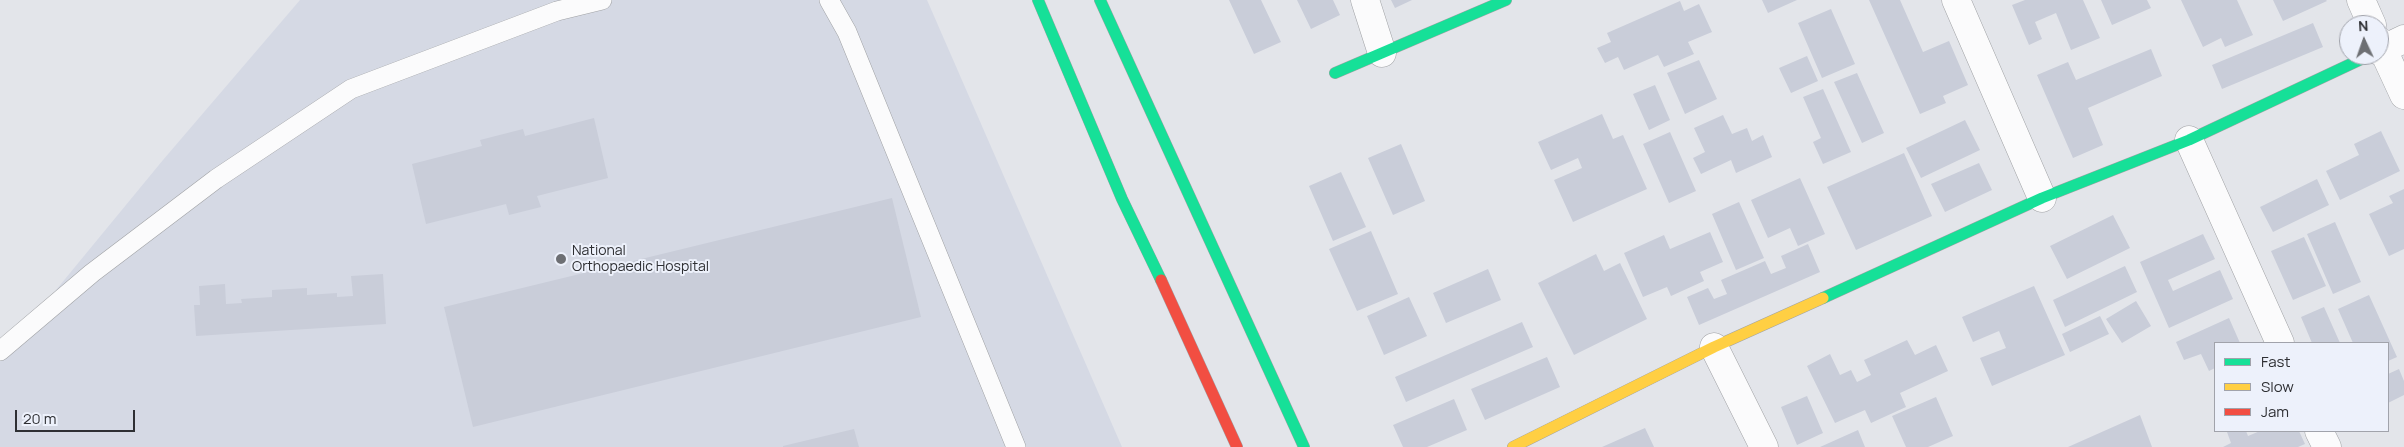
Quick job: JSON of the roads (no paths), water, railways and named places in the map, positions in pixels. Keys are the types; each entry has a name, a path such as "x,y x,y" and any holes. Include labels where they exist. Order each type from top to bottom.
{"street":[{"path":"1038,0 1122,199 1195,351 1237,447"},
{"path":"1100,0 1304,447"},
{"path":"1365,0 1382,53"},
{"path":"1335,73 1506,0"},
{"path":"1956,0 2042,198"},
{"path":"2361,0 2368,15"},
{"path":"2389,61 2404,95"},
{"path":"1513,447 1714,347 2042,198 2189,140 2339,64"},
{"path":"2189,140 2280,342"},
{"path":"1714,347 1764,447"},
{"path":"2320,432 2327,447"}],"lane":[{"path":"0,351 92,273 216,178 351,89 557,11 602,0"},
{"path":"829,0 847,32 1016,447"}],"place":[{"name":"National Orthopaedic Hospital","path":"561,259"}]}
